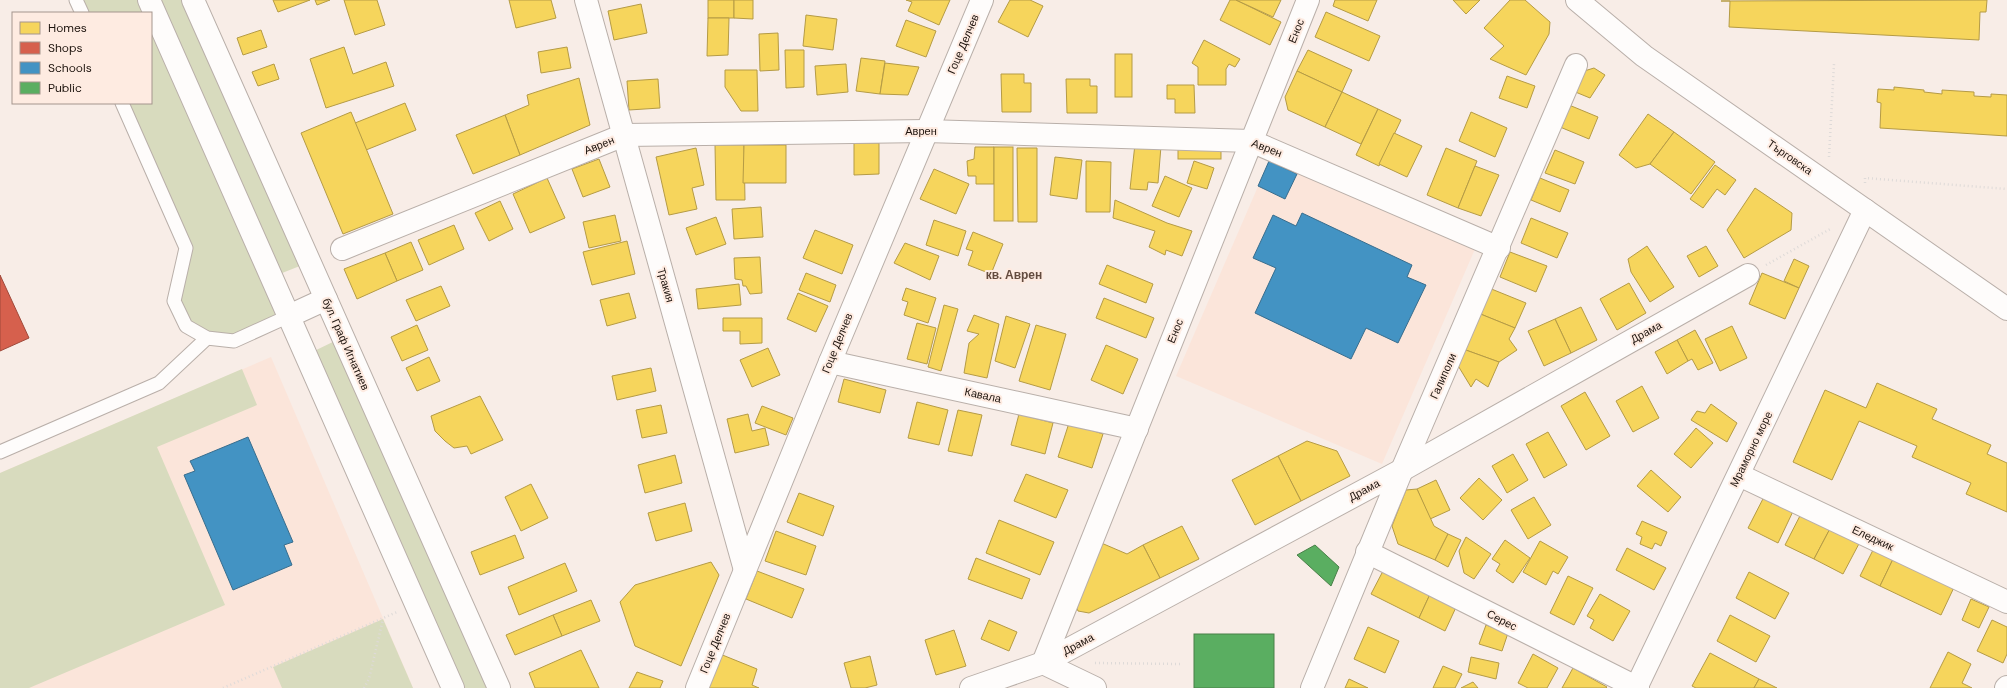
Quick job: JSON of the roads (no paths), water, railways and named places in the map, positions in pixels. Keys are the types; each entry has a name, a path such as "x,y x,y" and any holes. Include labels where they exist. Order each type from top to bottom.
{"street":[{"path":"149,0 453,688"},
{"name":"бул. Граф Игнатиев","path":"193,0 499,688"},
{"name":"Тракия","path":"586,0 745,570"},
{"name":"Гоце Делчев","path":"697,688 830,362 982,0"},
{"name":"Енос","path":"1043,663 1308,0"},
{"name":"Търговска","path":"1577,0 1644,56 2007,309"},
{"name":"Галиполи","path":"1312,688 1367,552 1499,248 1576,65"},
{"name":"Аврен","path":"342,249 624,135 926,131 1251,141 1499,248"},
{"name":"Мраморно море","path":"1636,688 1865,210"},
{"name":"Драма","path":"970,688 1043,663 1402,470 1748,275"},
{"path":"289,316 326,299"},
{"name":"Кавала","path":"830,362 1137,429"},
{"name":"Еледжик","path":"1739,475 2007,602"},
{"name":"Серес","path":"1367,552 1636,688"},
{"path":"1043,663 1095,688"}],"lane":[{"path":"76,0 82,12"},
{"path":"122,104 186,248 174,302 186,326 207,338 234,341 289,316"},
{"path":"0,452 159,383 207,338"}],"district":[{"name":"кв. Аврен","path":"1014,275"}]}
